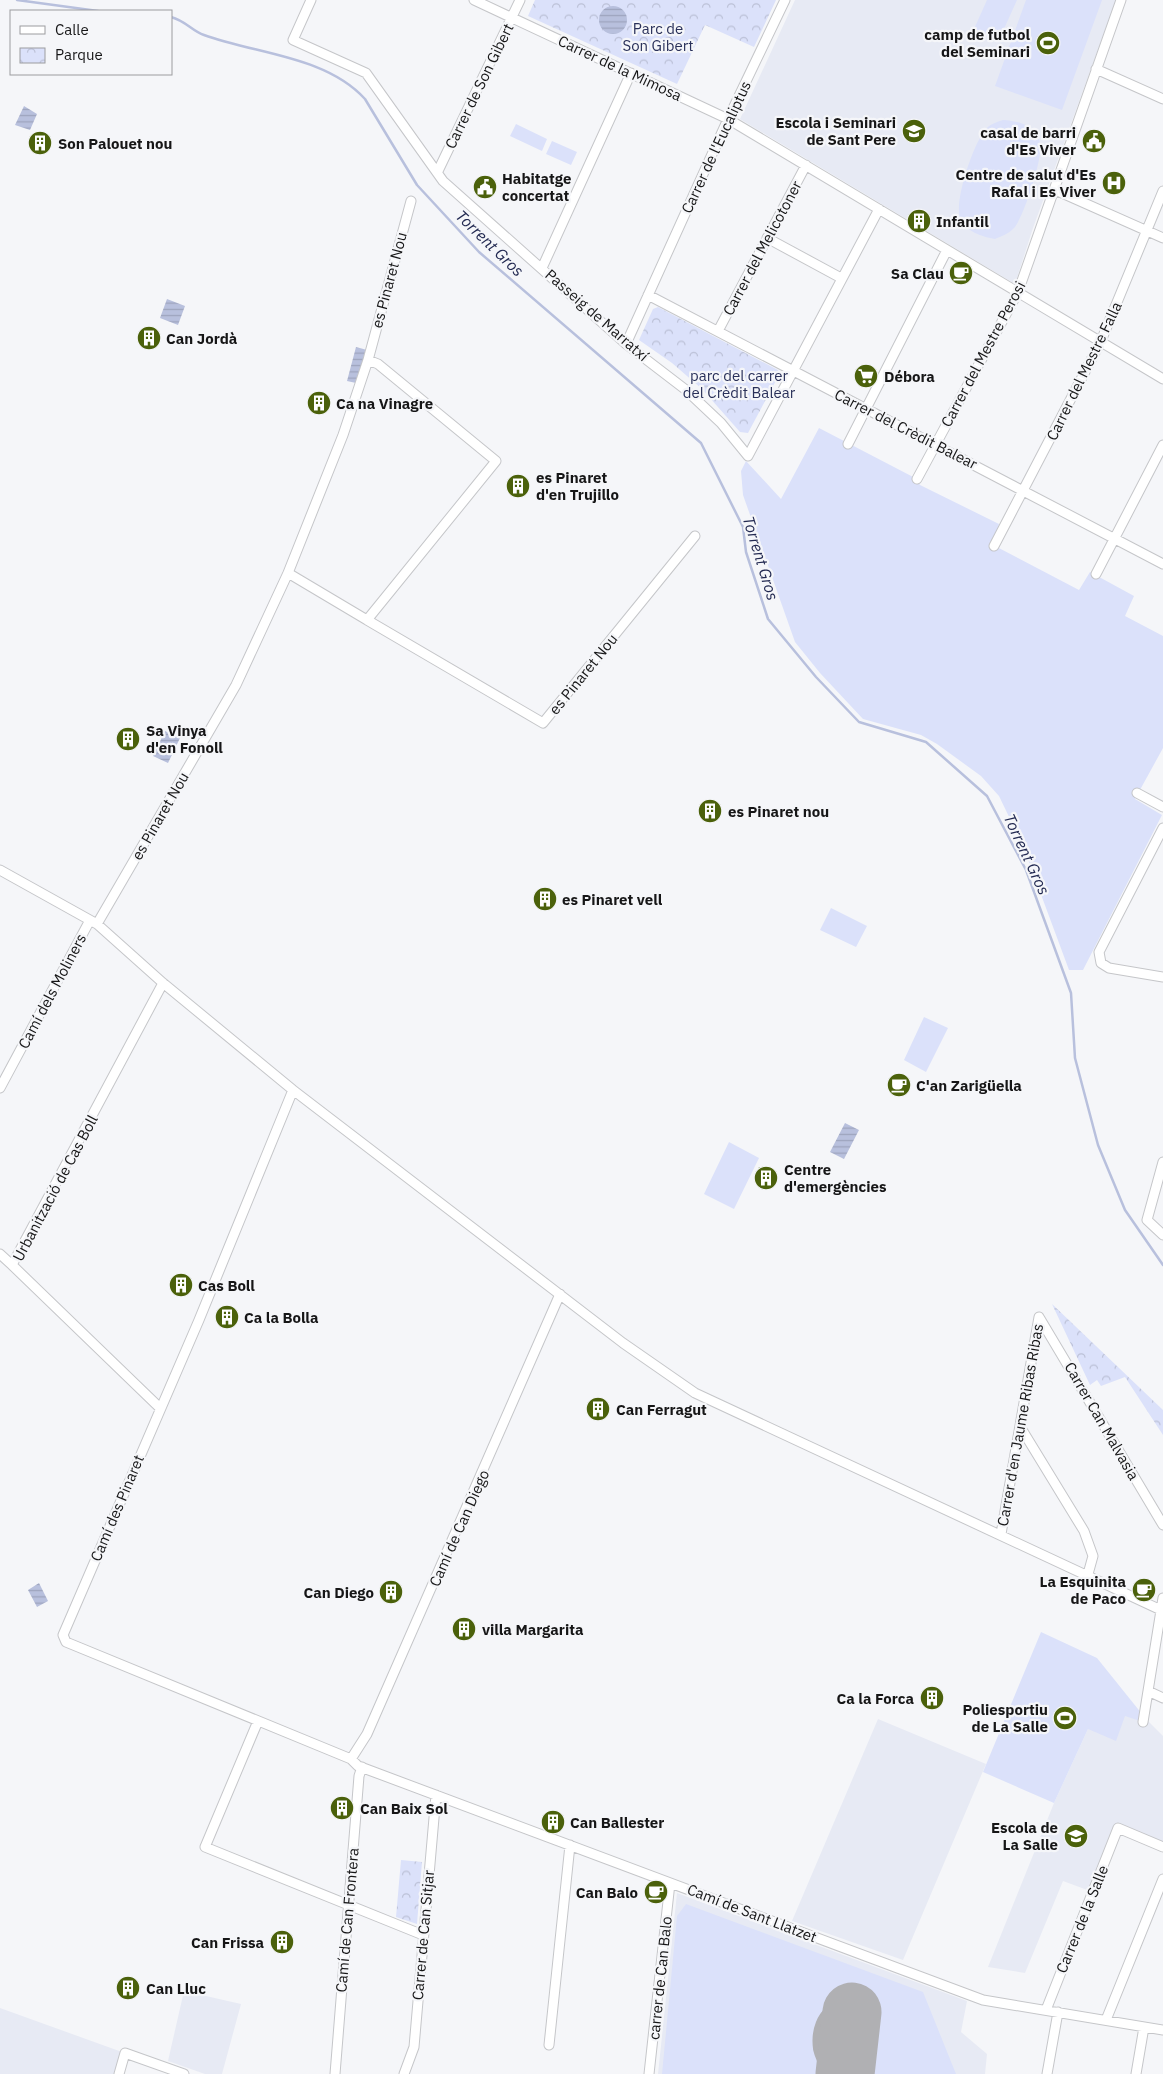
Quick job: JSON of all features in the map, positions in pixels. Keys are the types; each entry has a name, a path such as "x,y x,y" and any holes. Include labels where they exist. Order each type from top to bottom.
{"street":[{"name":"Passeig de Marratxí","path":"311,0 293,40 366,73 438,171 443,181 626,344 686,390 721,424 748,456 793,371"},
{"name":"Carrer de la Mimosa","path":"474,0 728,119 1163,379"},
{"name":"Carrer de Son Gibert","path":"438,171 520,0"},
{"name":"Carrer de l'Eucaliptus","path":"626,344 728,119 785,0"},
{"name":"Carrer del Mestre Perosi","path":"917,479 1018,292 1121,0"},
{"path":"1096,69 1163,99"},
{"path":"542,268 631,73"},
{"name":"Carrer del Melicotoner","path":"718,331 806,165"},
{"path":"1055,190 1163,238"},
{"name":"Carrer del Mestre Falla","path":"994,546 1025,490 1100,342 1163,191"},
{"name":"es Pinaret Nou","path":"94,922 236,685 288,573 343,435 368,360 411,201"},
{"path":"793,371 879,209"},
{"path":"767,238 842,278"},
{"path":"848,444 947,250"},
{"name":"Carrer del Crèdit Balear","path":"648,295 1025,490 1163,564"},
{"path":"367,620 496,460 378,364 368,360"},
{"path":"1096,574 1163,445"},
{"name":"es Pinaret Nou","path":"288,573 543,723 695,536"},
{"path":"1137,793 1163,807"},
{"path":"1163,828 1099,952 1101,963 1108,968 1163,977"},
{"path":"0,870 94,922 163,983 293,1090 623,1343 694,1393 1088,1574 1162,1610"},
{"name":"Camí dels Moliners","path":"0,1088 94,922"},
{"name":"Urbanització de Cas Boll","path":"160,1408 12,1265 163,983"},
{"name":"Camí des Pinaret","path":"293,1090 199,1320 160,1408 64,1638 72,1645 351,1759"},
{"path":"1163,1162 1148,1220 1163,1236"},
{"path":"0,1254 12,1265"},
{"name":"Camí de Can Diego","path":"351,1759 367,1734 560,1294"},
{"name":"Carrer d'en Jaume Ribas Ribas","path":"1001,1534 1039,1317"},
{"name":"Carrer Can Malvasia","path":"1039,1317 1163,1525"},
{"path":"1021,1428 1084,1531 1093,1556 1088,1574"},
{"path":"1143,1722 1163,1598"},
{"path":"1148,1691 1163,1698"},
{"path":"258,1721 205,1847 423,1935"},
{"name":"Camí de Sant Llatzet","path":"351,1759 362,1767 982,2000 1163,2030"},
{"name":"Camí de Can Frontera","path":"335,2074 359,1776 362,1767"},
{"name":"Carrer de Can Sitjar","path":"404,2074 414,2047 436,1795"},
{"name":"Carrer de la Salle","path":"1046,2010 1118,1828 1163,1847"},
{"path":"549,2045 570,1845"},
{"path":"1106,2020 1163,1879"},
{"name":"carrer de Can Balo","path":"649,2074 670,1883"},
{"path":"1046,2074 1058,2012"},
{"path":"1136,2074 1144,2027"},
{"path":"119,2074 125,2053 184,2074"}],"shaded area":[{"name":"Escola i Seminari de Sant Pere","path":"795,0 1116,0 1033,228 1015,284 740,119"},
{"path":"613,6 623,10 627,20 623,30 613,34 603,30 599,20 603,10"},
{"path":"24,106 37,114 30,130 15,125"},
{"path":"167,299 185,306 178,325 160,318"},
{"path":"356,347 367,350 356,383 347,381"},
{"path":"165,731 180,738 168,763 153,756"},
{"path":"845,1123 859,1130 844,1159 830,1152"},
{"path":"39,1583 48,1601 37,1607 28,1590"},
{"name":"Escola de La Salle","path":"1126,1715 1146,1723 1147,1720 1163,1736 1163,1844 1116,1825 1090,1891 1063,1881 1025,1973 988,1967 1054,1803 1088,1729"},
{"path":"878,1719 986,1764 903,1960 792,1921"},
{"path":"677,1893 967,2001 961,2032 987,2054 985,2074 658,2074"},
{"path":"184,1991 241,2004 222,2074 205,2074 168,2061"},
{"path":"0,2008 122,2052 116,2074 0,2074"}],"green space":[{"name":"Parc de Son Gibert","path":"535,0 776,0 754,47 705,25 677,84 528,16"},
{"path":"987,0 1017,0 999,40 974,29"},
{"name":"camp de futbol del Seminari","path":"1026,0 1102,0 1062,110 995,86"},
{"path":"1003,120 1014,121 1030,128 1038,136 1040,149 1032,185 1019,220 1011,231 995,239 980,235 965,226 960,218 959,210 962,185 976,146 988,127"},
{"path":"516,124 547,139 542,151 510,136"},
{"path":"552,141 577,152 571,165 546,154"},
{"name":"parc del carrer del Crèdit Balear","path":"658,307 778,370 779,375 748,433 740,432 702,389 672,363 639,340 653,309"},
{"path":"819,428 917,479 920,485 999,524 995,546 1079,590 1090,572 1134,596 1125,616 1163,636 1163,748 1135,799 1162,815 1083,970 1069,970 1023,846 999,796 981,776 937,744 921,735 863,719 820,673 795,642 743,495 741,471 746,461 781,499"},
{"path":"831,908 867,926 856,947 820,930"},
{"path":"924,1017 948,1028 926,1072 904,1060"},
{"path":"729,1142 759,1158 734,1209 704,1194"},
{"path":"1052,1304 1163,1410 1163,1435 1125,1377 1101,1386 1097,1380 1090,1385"},
{"name":"Poliesportiu de La Salle","path":"1041,1632 1097,1658 1142,1714 1140,1721 1125,1716 1116,1741 1088,1729 1054,1803 983,1772"},
{"path":"401,1860 422,1862 417,1924 396,1917"},
{"path":"686,1904 923,1992 956,2074 860,2074 866,2011 824,2006 819,2050 830,2074 662,2074 677,1916"}],"waterway":[{"name":"Torrent Gros","path":"17,0 91,10"},
{"name":"Torrent Gros","path":"172,17 204,35 311,65 349,85 365,99 417,185 479,252 701,443 743,527 746,552 768,619 816,677 859,722 926,742 987,796 1026,870 1071,993 1075,1058 1098,1145 1125,1210 1163,1265"}],"taxiway":[{"path":"837,2074 825,2048 825,2037 827,2026 833,2018 842,2013 856,2018 860,2028 858,2037 845,2064 844,2074"}],"runway":[{"path":"845,2074 852,2012"}],"place":[{"name":"camp de futbol del Seminari","path":"1048,43"},
{"name":"Escola i Seminari de Sant Pere","path":"914,131"},
{"name":"casal de barri d'Es Viver","path":"1094,141"},
{"name":"Son Palouet nou","path":"40,143"},
{"name":"Centre de salut d'Es Rafal i Es Viver","path":"1114,183"},
{"name":"Habitatge concertat","path":"485,187"},
{"name":"Infantil","path":"919,221"},
{"name":"Sa Clau","path":"961,273"},
{"name":"Can Jordà","path":"149,338"},
{"name":"Débora","path":"866,376"},
{"name":"Ca na Vinagre","path":"319,403"},
{"name":"es Pinaret d'en Trujillo","path":"518,486"},
{"name":"Sa Vinya d'en Fonoll","path":"128,739"},
{"name":"es Pinaret nou","path":"710,811"},
{"name":"es Pinaret vell","path":"545,899"},
{"name":"C'an Zarigüella","path":"899,1085"},
{"name":"Centre d'emergències","path":"766,1178"},
{"name":"Cas Boll","path":"181,1285"},
{"name":"Ca la Bolla","path":"227,1317"},
{"name":"Can Ferragut","path":"598,1409"},
{"name":"La Esquinita de Paco","path":"1144,1590"},
{"name":"Can Diego","path":"391,1592"},
{"name":"villa Margarita","path":"464,1629"},
{"name":"Ca la Forca","path":"932,1698"},
{"name":"Poliesportiu de La Salle","path":"1065,1718"},
{"name":"Can Baix Sol","path":"342,1808"},
{"name":"Can Ballester","path":"553,1822"},
{"name":"Escola de La Salle","path":"1076,1836"},
{"name":"Can Balo","path":"656,1892"},
{"name":"Can Frissa","path":"282,1942"},
{"name":"Can Lluc","path":"128,1988"}]}
